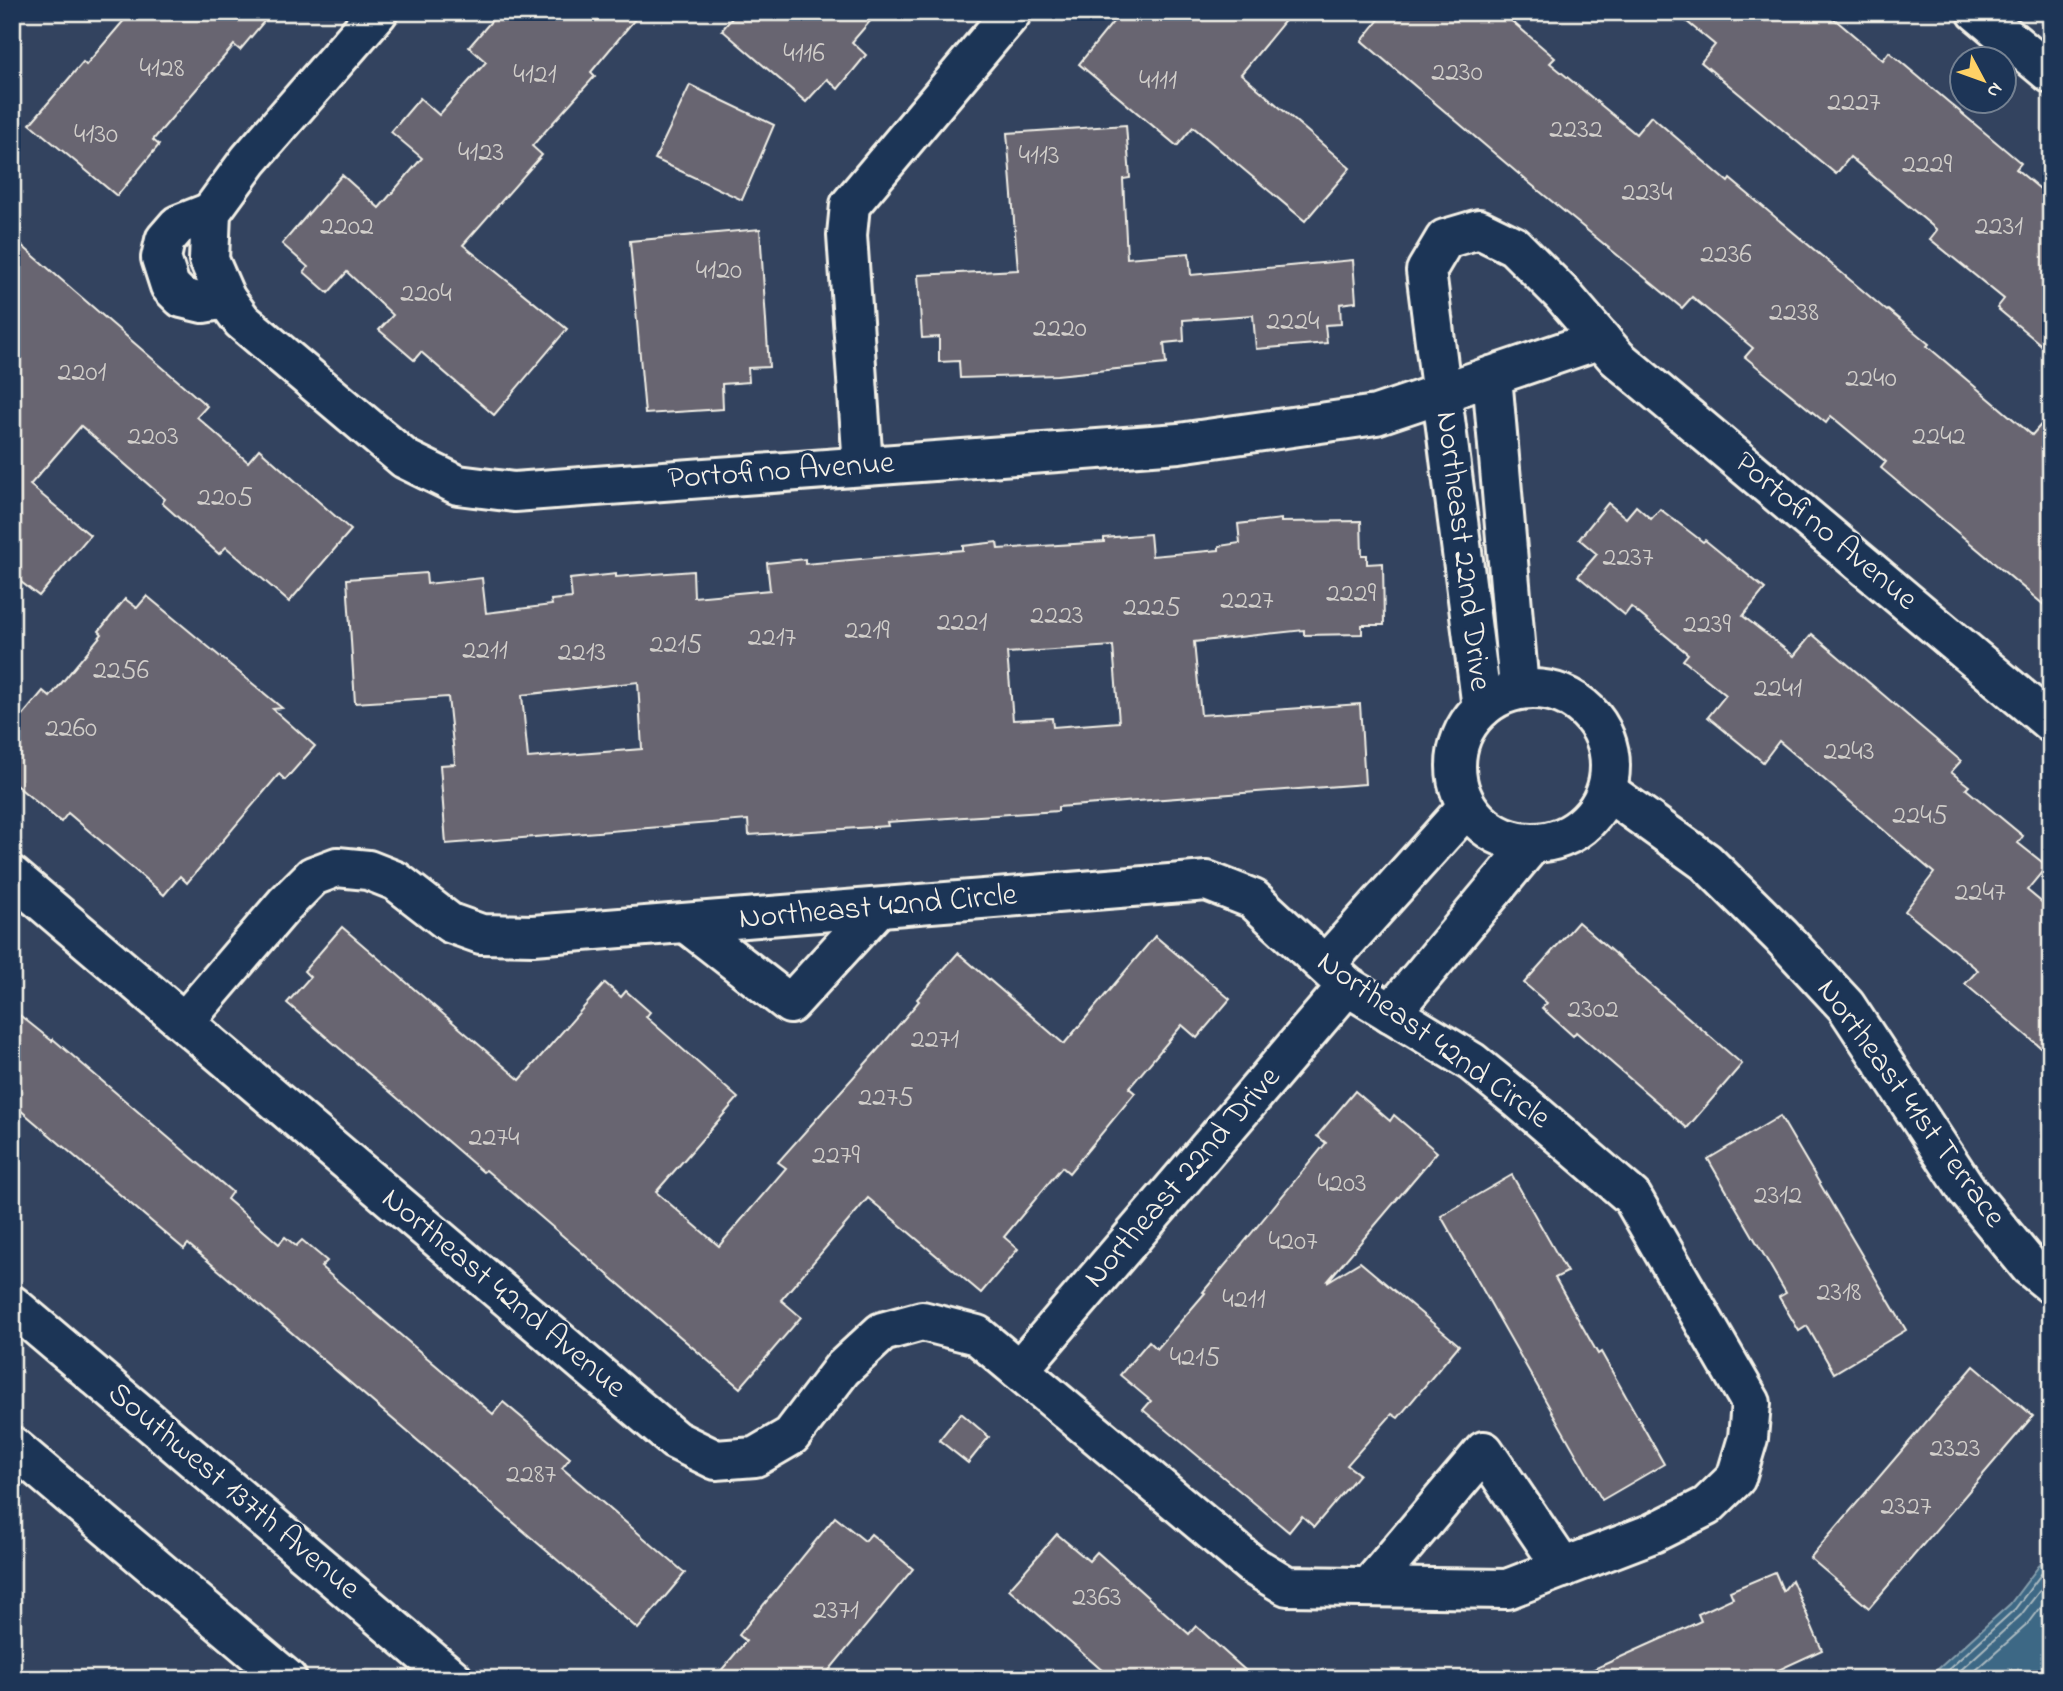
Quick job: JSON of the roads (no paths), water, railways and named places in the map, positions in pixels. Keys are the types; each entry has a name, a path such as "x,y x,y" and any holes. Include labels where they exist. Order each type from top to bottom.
{"street":[{"path":"226,299 203,303 182,298 170,286 161,258 165,240 178,225 211,212 249,160 378,12"},
{"path":"863,466 847,236 850,205 1012,12"},
{"path":"1978,12 2051,74"},
{"name":"Portofino Avenue","path":"211,212 209,260 226,299 242,321 405,459 458,485 514,492 1179,443 1377,415 1601,340"},
{"name":"Portofino Avenue","path":"1442,394 1426,271 1445,239 1479,229 1514,246 1562,294 1617,358 2051,723"},
{"name":"Northeast 22nd Drive","path":"1492,376 1519,690"},
{"name":"Northeast 22nd Drive","path":"1442,394 1482,708"},
{"path":"1542,688 1564,694 1584,706 1599,724 1608,745 1611,768 1607,791 1595,813 1578,829 1556,840 1532,844 1507,840 1484,827 1467,807 1458,787 1455,766 1458,744 1467,724 1482,708 1499,696 1519,690 1542,688"},
{"name":"Northeast 41st Terrace","path":"1607,791 1706,862 1846,1006 1967,1190 2030,1267 2051,1284"},
{"name":"Northeast 22nd Drive","path":"1019,1370 1336,975 1467,807"},
{"path":"1391,1013 1532,844"},
{"name":"Northeast 42nd Circle","path":"184,1022 285,904 313,876 337,867 368,870 396,881 450,923 481,934 533,935 1207,881 1253,899 1336,975 1391,1013 1472,1062 1632,1197 1751,1403 1748,1438 1736,1478 1707,1506 1653,1534 1507,1589 1287,1586 1252,1565 1019,1370"},
{"name":"Northeast 42nd Avenue","path":"12,876 675,1440 716,1460 755,1457 791,1436 842,1369 882,1332 922,1321 977,1335 1019,1370"},
{"path":"686,923 790,1003 878,908"},
{"name":"Southwest 137th Avenue","path":"12,1305 453,1679"},
{"path":"12,1446 287,1679"},
{"path":"1369,1587 1484,1451 1563,1568"}],"water":[{"path":"2051,1550 2051,1679 1927,1679 2010,1604"}]}
